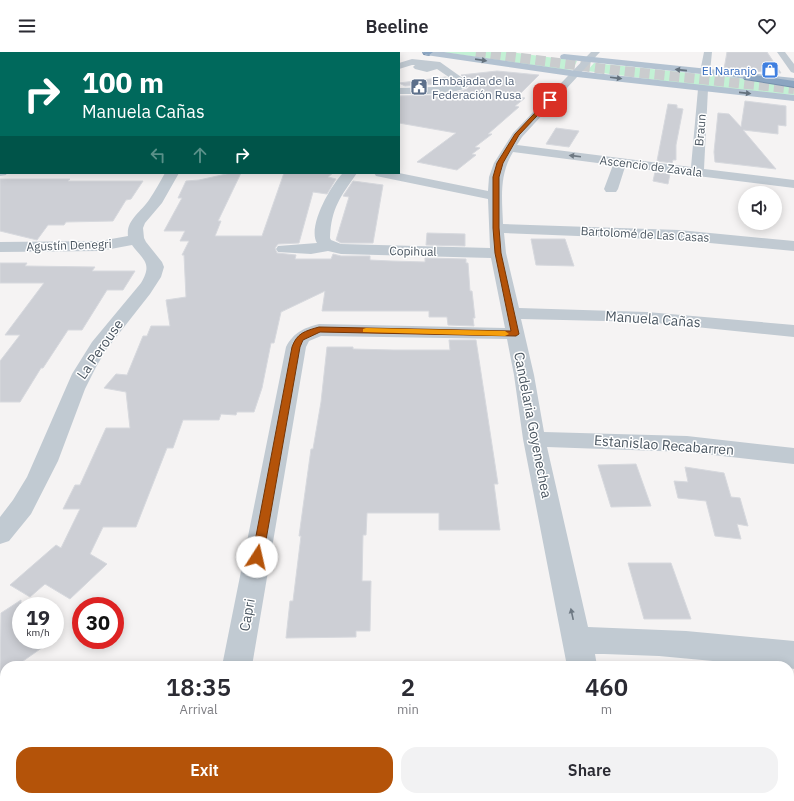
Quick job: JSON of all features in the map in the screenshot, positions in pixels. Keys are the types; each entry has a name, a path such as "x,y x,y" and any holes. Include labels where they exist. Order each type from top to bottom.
{"highway":[{"path":"748,77 794,82"}],"main road":[{"path":"428,52 577,74 794,98"},
{"path":"555,56 748,77"}],"street":[{"name":"Candelaria Goyenechea","path":"580,653 534,439 514,323 498,253 496,228 496,177 500,163 517,135 538,111 577,74 596,52"},
{"path":"705,72 708,52"},
{"path":"781,52 794,70"},
{"path":"400,66 412,62 433,68 454,56"},
{"path":"400,91 450,89 464,86 466,84 436,65"},
{"path":"400,70 422,66"},
{"name":"Braun","path":"697,172 703,89"},
{"name":"Ascencio de Zavala","path":"508,148 794,184"},
{"path":"611,189 620,162"},
{"path":"137,239 135,230 137,224 149,210 171,174"},
{"path":"329,246 324,242 322,237 327,210 338,187 349,174"},
{"path":"386,174 496,196"},
{"name":"Bartolomé de Las Casas","path":"496,228 679,235 794,246"},
{"name":"Agustín Denegri","path":"0,248 100,246 137,239"},
{"name":"La Perouse","path":"0,534 20,511 39,480 73,390 83,370 114,327 152,280 156,270 153,258 143,250 137,239"},
{"name":"Copihual","path":"284,249 311,249 329,246 341,249 498,253"},
{"name":"Manuela Cañas","path":"308,333 319,330 647,317 794,331"},
{"name":"Capri","path":"239,661 296,347 299,338 308,333"},
{"name":"Estanislao Recabarren","path":"534,439 688,444 794,456"},
{"path":"580,653 614,640 714,646 794,655"}],"green space":[{"path":"442,52 510,52 577,61 573,69 566,70"},
{"path":"594,63 794,84 794,95 732,90 587,71"}],"building":[{"path":"727,52 767,52 781,73 724,69"},
{"path":"497,71 539,75 517,97 525,98 515,106 519,107 488,134 492,134 475,147 480,148 472,154 476,155 457,170 417,162 456,133 400,123 400,96 437,95 467,89 472,84 461,75"},
{"path":"446,77 455,83 405,86 400,83"},
{"path":"745,101 786,106 786,126 778,125 778,134 743,130 776,169 715,162 714,152 718,113 729,114 741,127"},
{"path":"668,104 677,105 677,108 683,109 676,145 676,160 673,160 672,163 657,161"},
{"path":"556,128 579,131 569,147 546,144"},
{"path":"655,172 670,174 668,184 653,181"},
{"path":"226,174 241,174 218,221 221,221 215,236 262,236 284,174 332,174 328,177 336,179 327,194 313,192 299,243 278,244 275,248 277,253 296,255 295,259 331,259 333,254 341,256 370,256 370,260 391,261 425,262 425,258 466,259 466,263 468,263 470,291 472,291 475,318 473,318 474,326 448,325 447,317 429,317 429,311 322,311 325,291 281,312 274,343 271,343 262,388 254,412 237,412 236,415 221,414 219,420 183,420 173,448 167,448 136,527 103,527 90,554 107,564 70,599 45,584 30,597 10,585 56,545 61,548 80,509 63,509 75,485 80,485 106,428 130,428 126,392 104,388 116,374 127,375 143,336 147,336 151,326 170,326 166,300 186,297 184,255 182,255 189,241 180,241 185,231 164,231 182,198 178,198 186,181 199,180"},
{"path":"0,179 143,181 131,199 126,200 113,221 66,222 64,225 48,225 37,240 0,231"},
{"path":"353,181 383,185 373,243 341,243 336,240 349,197 343,196"},
{"path":"427,233 465,234 465,246 426,245"},
{"path":"531,239 565,239 574,266 536,265"},
{"path":"0,263 27,263 25,266 95,267 92,271 135,271 123,290 107,290 82,330 68,330 43,368 41,368 20,402 0,402 0,361 20,335 5,335 44,283 0,283"},
{"path":"449,340 476,340 498,484 494,484 500,530 439,530 439,513 367,513 366,535 363,535 362,581 371,581 370,631 356,631 356,637 286,638 290,601 293,601 301,536 299,536 311,449 313,449 321,402 327,347 393,350 450,350"},
{"path":"636,464 651,506 611,507 598,465"},
{"path":"685,467 724,473 731,497 740,498 748,526 737,524 741,539 715,536 706,501 678,498 674,481 688,482"},
{"path":"628,563 671,563 691,619 644,619"},
{"path":"12,606 12,649 40,649 23,661 0,661 1,613"}],"tunnel":[{"path":"476,52 604,69 794,89"}],"slow traffic":[{"path":"366,330 505,334"}],"place":[{"name":"El Naranjo","path":"770,70"},
{"name":"Embajada de la Federación Rusa","path":"419,87"}],"route":[{"path":"257,557 296,347 299,338 308,333 319,330 516,334 498,253 496,228 496,177 500,163 517,135 550,100"}]}
